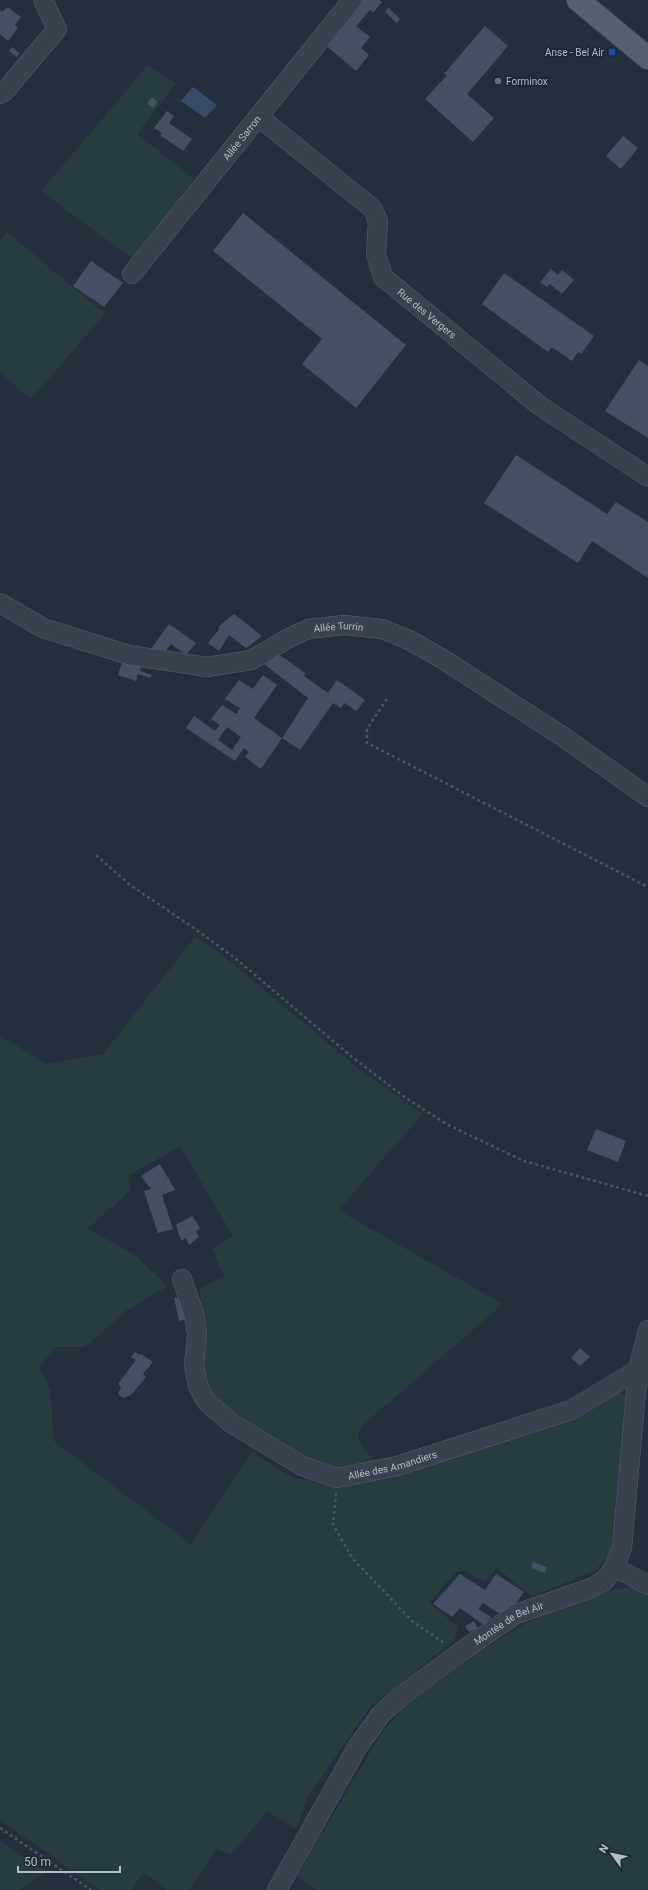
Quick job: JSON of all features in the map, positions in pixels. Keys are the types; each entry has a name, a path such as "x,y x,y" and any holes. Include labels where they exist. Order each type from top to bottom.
{"main road":[{"path":"578,0 648,58"}],"street":[{"path":"0,94 4,92 57,29 42,0"},
{"name":"Allée Sarron","path":"132,274 352,0"},
{"name":"Rue des Vergers","path":"258,116 373,209 378,221 376,254 382,277 540,406 648,477"},
{"name":"Allée Turrin","path":"0,603 43,628 129,655 207,667 252,660 308,629 344,625 382,629 410,640 441,658 562,736 648,797"},
{"name":"Allée des Amandiers","path":"182,1279 194,1314 197,1334 194,1365 198,1386 206,1401 231,1423 302,1466 337,1478 397,1466 571,1410 643,1374"},
{"name":"Montée de Bel Air","path":"277,1890 358,1746 382,1714 401,1696 459,1653 516,1614 591,1588 605,1580 614,1567 622,1548 648,1330"},
{"path":"614,1567 648,1586"}],"path":[{"path":"387,699 367,729 367,743 648,887"},
{"path":"96,855 130,885 235,958 376,1075 406,1098 448,1125 524,1161 648,1196"},
{"path":"337,1478 333,1526 353,1559 413,1622 459,1653"},
{"path":"0,1828 91,1890"}],"green space":[{"path":"148,65 176,83 137,134 194,179 135,261 41,191"},
{"path":"7,232 105,314 31,399 0,372 0,240"},
{"path":"195,937 216,950 360,1070 423,1114 338,1210 503,1304 364,1424 358,1434 361,1446 378,1464 340,1471 323,1468 243,1423 219,1404 206,1385 202,1357 200,1289 224,1276 212,1249 233,1236 180,1146 128,1176 131,1190 88,1229 132,1253 168,1286 127,1310 85,1347 55,1347 39,1368 50,1388 54,1441 191,1544 252,1452 293,1478 344,1486 616,1386 628,1399 619,1531 609,1555 596,1570 532,1597 497,1568 485,1582 464,1571 456,1572 429,1602 458,1627 454,1641 370,1707 308,1797 296,1829 267,1811 231,1855 216,1849 190,1890 167,1890 144,1872 131,1890 100,1890 0,1820 0,1035 45,1064 103,1054"},
{"path":"634,1587 648,1595 648,1890 318,1890 297,1876 380,1735 405,1705 474,1655 526,1623 600,1591"},
{"path":"0,1840 31,1863 47,1872 18,1890 0,1890"}],"water":[{"path":"193,87 217,105 205,118 181,101"}],"building":[{"path":"361,0 379,0 382,2 373,13 370,10 356,26 370,37 361,48 369,55 356,71 324,44"},
{"path":"6,8 9,8 21,17 15,25 18,28 8,41 0,34 0,10 2,12"},
{"path":"389,8 400,19 397,23 385,12"},
{"path":"485,26 508,46 467,94 494,118 473,142 425,99 447,75 444,74"},
{"path":"12,47 19,53 17,57 9,51"},
{"path":"152,97 158,102 153,108 147,104"},
{"path":"167,111 174,116 169,123 192,139 183,151 160,135 162,133 154,128"},
{"path":"623,136 638,148 621,169 606,156"},
{"path":"243,213 406,345 356,408 302,364 322,339 213,251"},
{"path":"91,261 123,283 104,307 73,286"},
{"path":"551,269 558,275 562,270 574,280 562,294 550,284 547,287 540,282"},
{"path":"504,273 594,336 581,354 578,352 572,361 552,347 548,352 482,304"},
{"path":"639,360 648,366 648,438 605,411"},
{"path":"516,455 607,514 616,502 648,522 648,578 592,541 578,563 484,503"},
{"path":"234,614 262,636 246,648 229,635 219,651 208,643 220,628 218,627"},
{"path":"169,624 196,643 186,655 171,644 164,653 151,649"},
{"path":"274,651 305,673 304,676 328,693 337,680 365,700 356,711 345,703 341,708 333,703 300,750 282,738 308,698 262,661"},
{"path":"123,659 141,665 140,671 152,675 150,678 138,674 136,681 118,675"},
{"path":"263,675 277,685 254,718 282,738 261,769 245,757 249,752 244,748 235,761 186,728 194,716 215,731 220,725 211,719 222,705 236,714 240,708 225,699 239,680 253,689","holes":["227,727 241,737 232,750 218,740"]},
{"path":"596,1129 626,1141 618,1162 587,1150"},
{"path":"160,1164 175,1190 162,1195 173,1229 158,1233 144,1191 151,1189 141,1176"},
{"path":"192,1216 200,1228 196,1231 199,1237 189,1245 186,1238 181,1241 176,1225"},
{"path":"184,1296 189,1318 179,1321 174,1298"},
{"path":"580,1348 590,1357 580,1366 571,1358"},
{"path":"135,1352 153,1362 143,1374 146,1377 131,1395 123,1398 118,1394 121,1387 118,1384 136,1360 131,1357"},
{"path":"533,1562 547,1567 545,1573 531,1568"},
{"path":"460,1574 485,1590 496,1574 524,1592 512,1609 503,1616 483,1603 478,1609 491,1617 484,1625 460,1608 452,1617 433,1604"},
{"path":"474,1621 478,1628 469,1632 465,1626"}],"place":[{"name":"Anse - Bel Air","path":"612,52"},
{"name":"Forminox","path":"498,81"}]}
